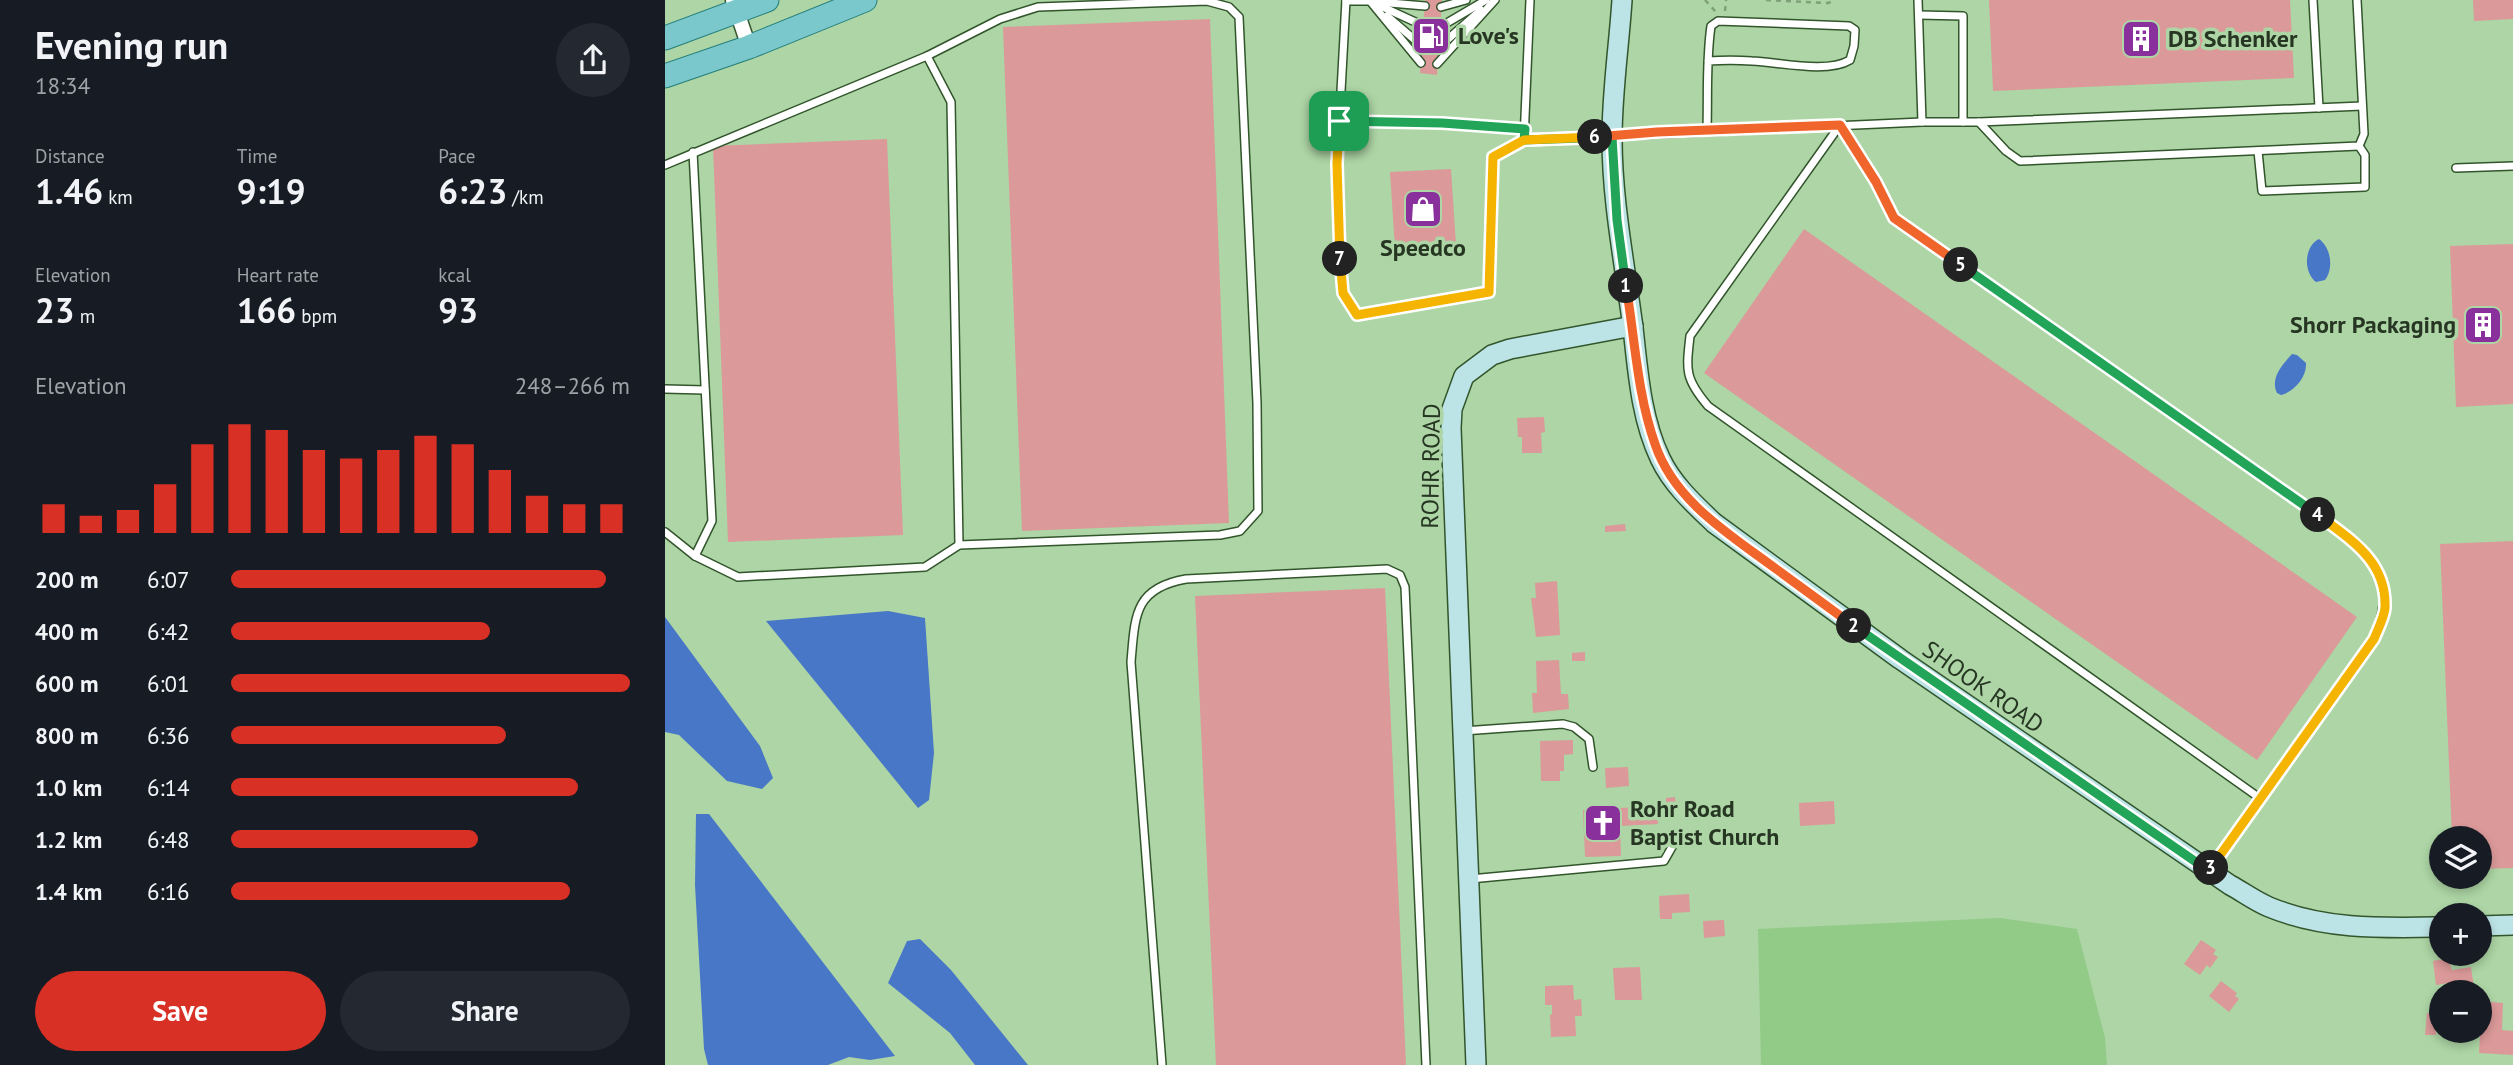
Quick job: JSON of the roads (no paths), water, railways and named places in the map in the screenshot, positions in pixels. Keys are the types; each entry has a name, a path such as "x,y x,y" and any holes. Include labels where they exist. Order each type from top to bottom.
{"main road":[{"path":"665,38 735,6 767,0"},
{"path":"665,76 749,47 865,0"}],"street":[{"path":"1622,0 1612,137 1617,220 1633,326"},
{"path":"735,6 749,47"},
{"name":"ROHR ROAD","path":"1476,1065 1452,410 1464,376 1492,355 1510,349 1633,326"},
{"name":"SHOOK ROAD","path":"1633,326 1641,394 1657,451 1677,485 1714,523 1900,659 2209,871 2266,906 2324,924 2383,928 2429,927"},
{"path":"2492,926 2513,925"}],"lane":[{"path":"1425,6 1346,0 1337,164 1343,293 1357,315 1489,292 1493,157 1524,140 1707,130 2362,106"},
{"path":"1373,0 1423,26"},
{"path":"1373,0 1422,46"},
{"path":"1373,0 1421,63"},
{"path":"1441,7 1466,0"},
{"path":"1440,27 1486,0"},
{"path":"1439,47 1493,0"},
{"path":"1437,64 1493,0"},
{"path":"1524,140 1530,0"},
{"path":"1918,0 1921,122"},
{"path":"2313,0 2319,108"},
{"path":"2357,0 2364,134 2359,146"},
{"path":"665,165 927,56 1000,19 1038,7 1207,1 1229,7 1239,17 1257,402 1258,511 1240,531 1220,535 959,545 925,567 739,578 695,556 665,532"},
{"path":"1919,15 1963,16 1963,122"},
{"path":"1707,130 1708,61 1711,26 1718,20 1850,26 1854,30 1854,46 1850,60 1843,65 1826,67 1752,61 1708,61"},
{"path":"927,56 951,102 959,545"},
{"path":"1339,121 1442,123 1525,129"},
{"path":"1979,122 2006,151 2020,161 2359,146"},
{"path":"1840,125 1876,182 1894,218 2358,544 2375,564 2383,583 2385,610 2374,639 2209,871"},
{"path":"1840,125 1690,336 1688,376 1694,389 1709,406 2261,799"},
{"path":"2258,150 2262,191 2365,187 2365,155 2359,146"},
{"path":"692,152 712,521 695,556"},
{"path":"2456,168 2513,166"},
{"path":"665,389 705,390"},
{"path":"1162,1065 1131,662 1134,622 1147,595 1165,583 1186,579 1387,569 1400,575 1405,587 1426,1065"},
{"path":"1462,731 1563,724 1574,727 1589,739 1593,767"},
{"path":"1469,879 1664,861 1675,840"}],"water":[{"path":"2319,239 2329,253 2330,270 2325,280 2316,282 2309,272 2307,259 2310,247"},
{"path":"2292,354 2306,363 2306,368 2299,383 2291,391 2281,395 2275,387 2276,377"},
{"path":"888,611 925,618 934,753 929,800 918,808 766,621"},
{"path":"665,617 760,746 773,778 762,789 727,781 679,735 665,732"},
{"path":"696,814 709,814 895,1056 870,1060 849,1057 828,1065 708,1065 704,1049 695,885"},
{"path":"920,939 951,970 1028,1065 975,1065 950,1033 888,983 907,941"}],"place":[{"name":"Love's","path":"1431,36"},
{"name":"DB Schenker","path":"2141,39"},
{"name":"Speedco","path":"1423,209"},
{"name":"Shorr Packaging","path":"2483,325"},
{"name":"Rohr Road Baptist Church","path":"1603,823"}]}
